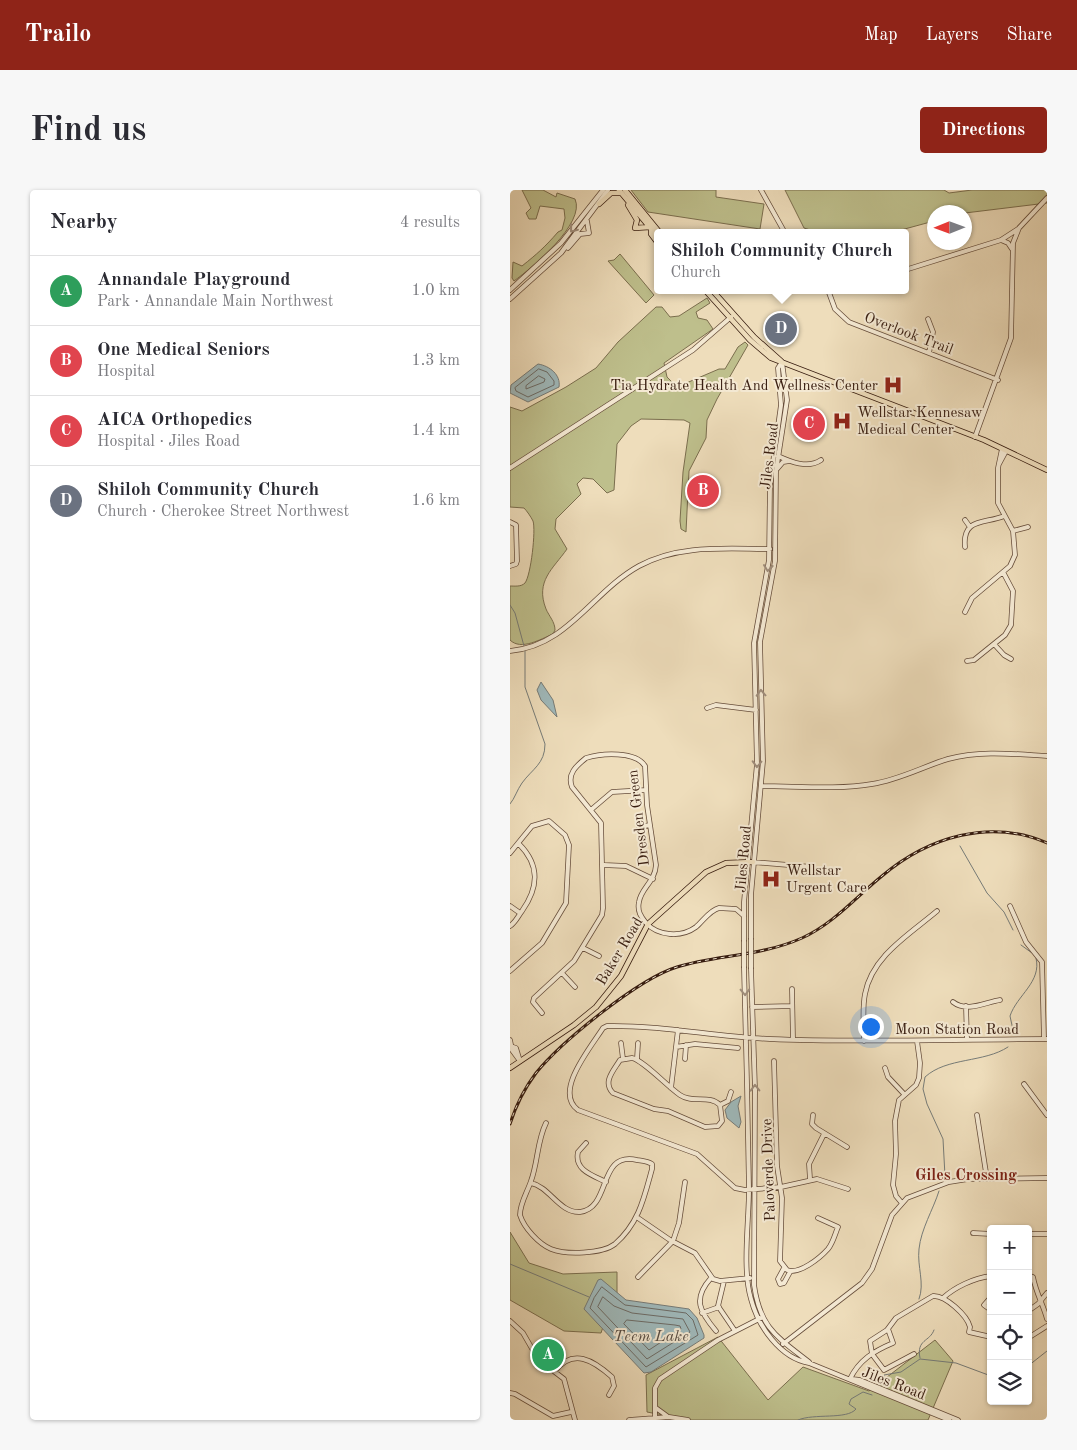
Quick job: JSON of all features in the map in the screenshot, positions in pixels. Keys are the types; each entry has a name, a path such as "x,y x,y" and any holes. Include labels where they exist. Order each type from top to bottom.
{"main road":[{"path":"599,204 611,193 622,191"},
{"path":"622,191 637,220 635,228 651,226"},
{"path":"622,191 654,231"},
{"path":"626,200 656,229"},
{"path":"651,226 651,234 654,238"},
{"path":"709,294 761,350 771,358 975,437 1047,470"},
{"path":"715,294 744,327 782,362"},
{"name":"Baker Road","path":"510,1068 574,1025 605,998 621,976 648,924 658,912 711,869 726,863 751,862"}],"street":[{"path":"510,290 561,243 603,190"},
{"path":"564,250 608,190"},
{"path":"761,190 783,229"},
{"path":"909,269 1001,240 1019,228 1047,198"},
{"path":"510,298 568,248 580,234 589,233 586,221"},
{"path":"975,437 1007,354 1013,323 1012,249 1019,228"},
{"path":"1001,240 1008,243 1012,249"},
{"name":"Overlook Trail","path":"829,294 832,304 844,319 998,380"},
{"path":"510,468 693,350 730,317"},
{"path":"928,319 933,332 929,353"},
{"name":"Jiles Road","path":"782,362 787,400 776,471 775,548 772,581 763,617 760,642 763,749 761,786 744,902 749,1190 748,1278 751,1299 778,1345 801,1361 850,1379 948,1420"},
{"name":"Jiles Road","path":"782,362 778,368 781,399 770,484 769,548 766,581 755,632 757,764 751,862 753,1278 761,1318 783,1344 809,1363"},
{"path":"785,376 790,366"},
{"path":"965,612 972,598 1010,566 1015,555 1013,531 998,503 998,468 1004,450"},
{"path":"778,456 789,461 815,464 821,460"},
{"path":"776,471 780,464 789,461"},
{"path":"965,547 965,538 970,527 980,521 994,520 1004,516"},
{"path":"965,520 970,527"},
{"path":"510,522 516,525 517,531 517,561 516,564 510,566"},
{"path":"1013,531 1028,527"},
{"path":"510,651 538,645 561,632 622,578 653,560 690,550 775,548"},
{"path":"967,661 974,660 1009,630 1013,619 1013,591 1003,572"},
{"path":"994,644 1004,655 1011,659"},
{"path":"707,708 716,705 756,710"},
{"path":"761,786 858,786 898,778 948,759 976,754 1004,753 1047,756"},
{"name":"Dresden Green","path":"542,1013 534,1002 534,998 562,974 583,948 602,912 604,864 601,822 572,787 570,781 571,772 586,758 626,756 639,758 647,771 646,790 656,861 653,879 638,902 640,916 648,924"},
{"path":"592,809 612,792 646,790"},
{"path":"510,853 519,844 523,834 532,826 549,821 558,826 565,835 569,845 566,903 542,943 510,971"},
{"path":"639,827 650,825"},
{"path":"510,926 534,890 534,866 529,854 519,844"},
{"path":"751,862 812,867"},
{"path":"604,864 626,866 653,879"},
{"path":"736,910 744,902"},
{"path":"510,906 520,913"},
{"path":"1010,906 1026,942 1042,962 1045,1039"},
{"path":"648,924 658,933 674,934 695,928 715,909 736,910 744,916"},
{"path":"864,1040 864,997 875,968 892,949 937,911"},
{"path":"583,948 599,956"},
{"path":"562,974 575,987"},
{"path":"792,989 793,1040"},
{"path":"953,1002 966,1006 984,1005 1000,1000"},
{"path":"752,1007 792,1006"},
{"path":"966,1006 967,1040"},
{"name":"Moon Station Road","path":"749,1190 729,1185 701,1157 692,1151 623,1127 572,1105 568,1094 572,1080 604,1028 636,1026 746,1038 793,1040 1045,1039"},
{"path":"672,1088 678,1030"},
{"path":"510,1040 513,1047 516,1048 520,1060"},
{"path":"902,1202 896,1196 893,1185 896,1154 896,1115 899,1100 916,1085 920,1074 917,1041"},
{"path":"621,1043 623,1059 609,1078 610,1089 613,1093 654,1109 668,1111 705,1127 718,1126 722,1121 720,1106 714,1100 684,1097 637,1059 623,1059"},
{"path":"637,1059 638,1043"},
{"path":"685,1059 686,1045"},
{"path":"676,1046 738,1048"},
{"name":"Paloverde Drive","path":"774,1061 777,1166 781,1187 780,1261 784,1268 778,1279 780,1284 784,1283 790,1272"},
{"path":"885,1068 888,1077 904,1094"},
{"path":"1024,1084 1047,1115"},
{"path":"720,1106 728,1101 731,1092"},
{"path":"977,1115 987,1179"},
{"path":"812,1116 813,1126 846,1147"},
{"path":"531,1183 543,1187 567,1209 577,1212 584,1211 592,1205 606,1182 611,1169 618,1161 630,1158 650,1163 652,1166 638,1218 620,1238 601,1251 551,1249 538,1241 521,1218 521,1207 531,1183 540,1138 546,1123"},
{"path":"810,1180 809,1164 824,1134"},
{"path":"586,1143 578,1152 578,1162 582,1170 606,1182"},
{"path":"783,1344 862,1283 872,1269 889,1222 902,1202 913,1194 949,1182 968,1179 1047,1178"},
{"path":"749,1190 781,1187 810,1180 822,1180 848,1189"},
{"path":"638,1277 673,1242 679,1223 685,1182"},
{"path":"638,1218 673,1242 698,1256 711,1278 724,1281 753,1278"},
{"path":"784,1268 790,1272 801,1270 830,1245 838,1227 818,1218"},
{"path":"973,1234 987,1234"},
{"path":"1032,1234 1047,1234"},
{"path":"943,1298 950,1291 987,1276"},
{"path":"1032,1276 1036,1295 1047,1319"},
{"path":"711,1278 702,1290 700,1304 702,1313 716,1331"},
{"path":"724,1281 719,1307 735,1331"},
{"path":"1032,1308 1047,1293"},
{"path":"914,1354 887,1370 882,1369 872,1354 870,1341 888,1329 896,1318 929,1297 939,1296 943,1298 967,1319 970,1327 969,1332 987,1336"},
{"path":"702,1313 719,1307"},
{"path":"655,1418 656,1408 653,1400 655,1388 660,1380 672,1369 735,1331 761,1318"},
{"path":"510,1321 522,1333 540,1362 555,1371 566,1382 571,1412 575,1420"},
{"path":"1032,1335 1047,1326"},
{"path":"850,1379 856,1365 893,1343 888,1329"},
{"path":"555,1371 567,1360 582,1358 612,1377 614,1386 609,1396"},
{"name":"Jiles Road","path":"850,1379 865,1382 958,1420"},
{"path":"510,1394 515,1394 553,1416 571,1412"},
{"path":"656,1408 669,1417"},
{"path":"628,1420 669,1417 688,1420"}],"green space":[{"path":"522,190 543,190 556,197 557,193 575,199 576,209 573,220 555,244 533,266 514,281 512,278 513,262 522,266 532,258 562,230 565,218 564,209 540,206 536,219 529,219 526,213 531,208"},
{"path":"631,190 716,190 716,197 764,204 760,229 648,212"},
{"path":"785,190 944,190 949,193 972,190 1047,190 1047,203 972,212 972,205 927,205 927,223 905,229 804,228"},
{"path":"620,254 654,295 646,303 608,261 614,260"},
{"path":"707,298 710,303 696,312 698,318 707,320 713,329 664,363 667,377 677,387 719,369 725,369 738,347 745,342 748,345 707,420 706,438 689,471 686,532 681,529 680,521 683,472 690,423 684,420 641,419 631,426 617,444 614,490 607,493 593,479 583,478 577,484 581,494 556,519 555,529 567,549 551,569 544,583 543,599 555,627 553,634 531,643 515,643 510,640 510,586 522,585 527,578 534,526 532,519 524,508 510,507 510,407 522,411 596,368 618,342 656,307 662,307 670,317 679,316"},
{"path":"510,1232 529,1263 563,1274 617,1272 617,1294 596,1302 606,1318 601,1333 564,1331 510,1300"},
{"path":"718,1337 768,1400 803,1367 869,1391 935,1340 953,1361 928,1420 689,1420 647,1412 646,1375"},
{"path":"552,1345 560,1361 553,1367 536,1352"}],"water":[{"path":"538,364 554,372 558,379 559,387 528,402 510,393 511,385"},
{"path":"541,682 553,700 557,717 541,700 537,690"},
{"path":"741,1096 738,1106 741,1122 739,1128 727,1118 725,1110 731,1102"},
{"name":"Teem Lake","path":"601,1279 626,1300 689,1309 697,1318 704,1338 651,1372 644,1373 584,1309 598,1280"}],"waterway":[{"path":"510,605 515,613 524,646"},
{"path":"510,804 522,783 543,757 545,744 525,687 525,650"},
{"path":"960,846 987,893 1004,912 1013,930"},
{"path":"1021,945 1032,953"},
{"path":"1013,1030 1010,1016 1013,1008 1032,981 1037,967 1036,958"},
{"path":"945,1176 943,1139 927,1104 923,1089 925,1077 944,1066 988,1056 1008,1047"},
{"path":"919,1299 921,1293 920,1242 939,1191"},
{"path":"510,1264 589,1297"},
{"path":"920,1358 920,1347 934,1330"},
{"path":"1032,1363 1047,1351"},
{"path":"881,1385 885,1382 884,1375 901,1372 920,1359 956,1363 987,1375"},
{"path":"798,1420 852,1412 856,1409 849,1404 851,1399 863,1392 872,1395"}],"railway":[{"path":"510,1124 524,1091 536,1073 563,1045 601,1013 642,984 661,974 692,963 755,952 802,938 834,918 900,862 939,842 982,832 1004,832 1047,843"}],"place":[{"name":"Shiloh Community Church","path":"781,329"},
{"name":"Tia Hydrate Health And Wellness Center","path":"893,385"},
{"name":"Wellstar Kennesaw Medical Center","path":"842,421"},
{"name":"AICA Orthopedics","path":"809,424"},
{"name":"One Medical Seniors","path":"703,491"},
{"name":"Wellstar Urgent Care","path":"771,879"},
{"name":"Annandale Playground","path":"548,1355"}],"district":[{"name":"Giles Crossing","path":"966,1174"}]}
